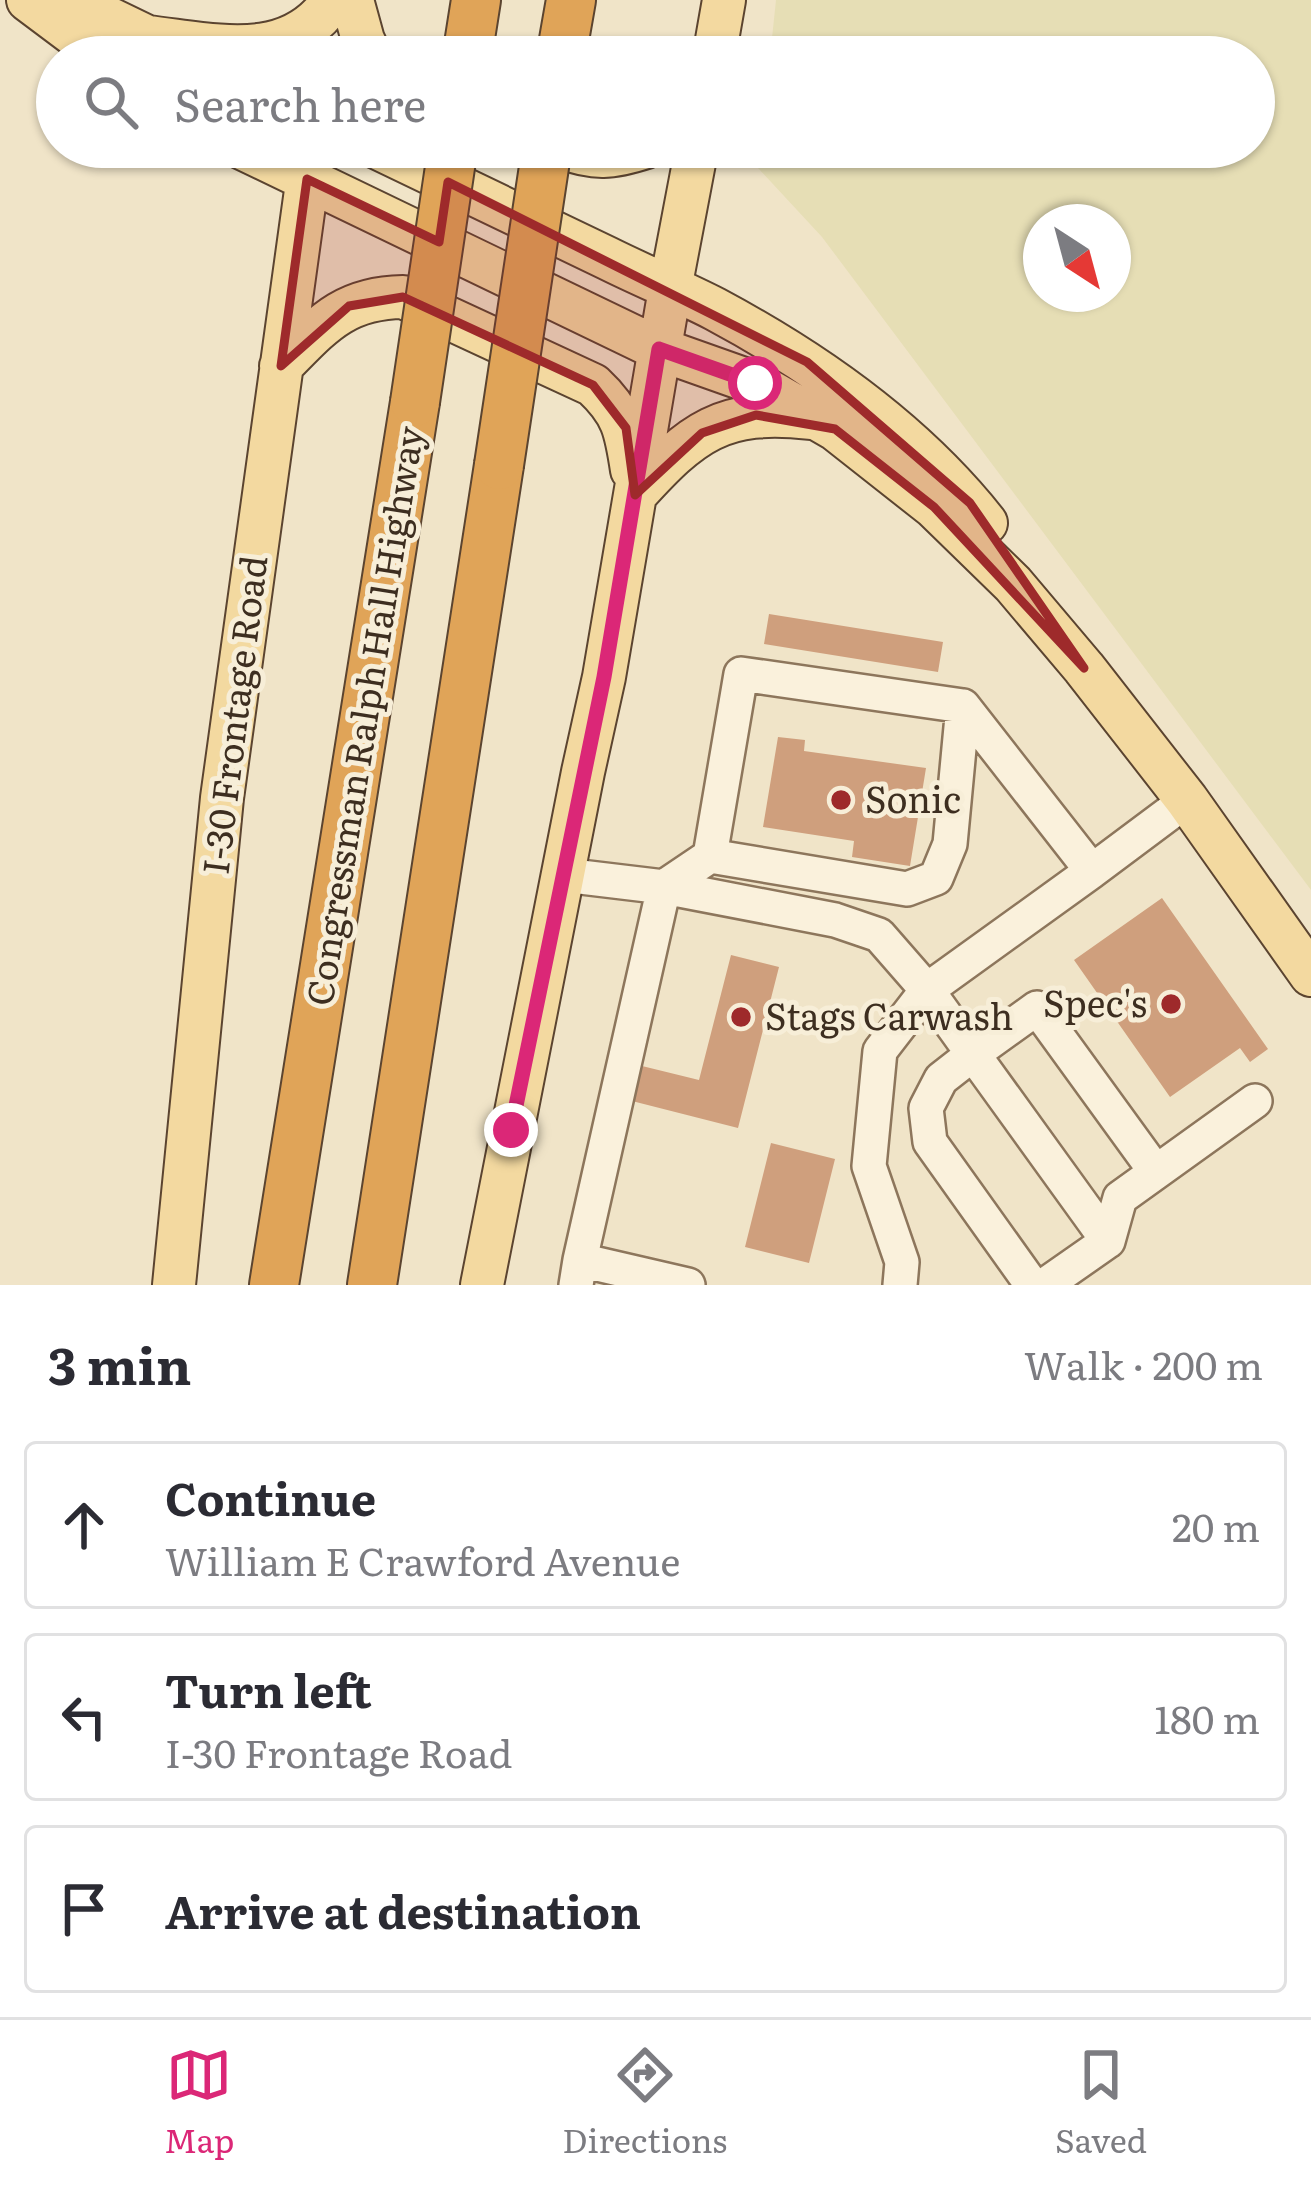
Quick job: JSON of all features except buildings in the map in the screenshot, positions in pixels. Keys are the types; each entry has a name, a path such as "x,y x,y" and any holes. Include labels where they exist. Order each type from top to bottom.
{"highway":[{"path":"565,36 571,0"},
{"name":"Congressman Ralph Hall Highway","path":"274,1285 450,168"},
{"path":"372,1285 544,168"}],"main road":[{"path":"28,0 76,36"},
{"path":"71,0 145,36"},
{"path":"290,36 315,22 335,0"},
{"path":"329,36 335,0"},
{"path":"352,0 361,36"},
{"path":"717,36 724,0"},
{"name":"I-30 Frontage Road","path":"174,1285 222,798 308,168"},
{"path":"318,168 659,349 755,383 835,429 934,507 1012,584 1084,668 1187,800 1311,975"},
{"path":"419,168 712,308 807,362 862,403 970,503 1012,557 1084,668"},
{"path":"482,1285 604,677 693,168"},
{"path":"281,366 349,306 376,297 403,297 593,385 613,404 626,428 635,494"},
{"path":"635,494 682,446 722,424 770,414 818,419"}],"lane":[{"path":"710,856 741,674 963,706 1092,871"},
{"path":"688,1285 578,1272 664,887 710,856 908,889 936,878 950,844 963,706"},
{"path":"900,1285 902,1262 869,1166 880,1051 927,989 1187,800"},
{"path":"564,875 664,887 835,920 879,935 927,989 1108,1241"},
{"path":"1032,1285 930,1142 926,1108 940,1079 1037,1008 1156,1172"},
{"path":"1045,1285 1108,1241 1120,1198 1256,1101"}],"highlighted area":[{"path":"307,179 439,242 448,182 807,362 970,503 1084,668 934,507 835,429 756,415 702,433 635,495 626,428 593,385 403,297 349,306 281,366"}],"shaded area":[{"path":"776,0 1311,0 1311,890 822,237 758,168 1275,168 1275,36 772,36"}],"place":[{"name":"Sonic","path":"841,800"},
{"name":"Spec's","path":"1171,1004"},
{"name":"Stags Carwash","path":"741,1017"}],"route":[{"path":"511,1130 604,677 659,349 755,383"}]}
